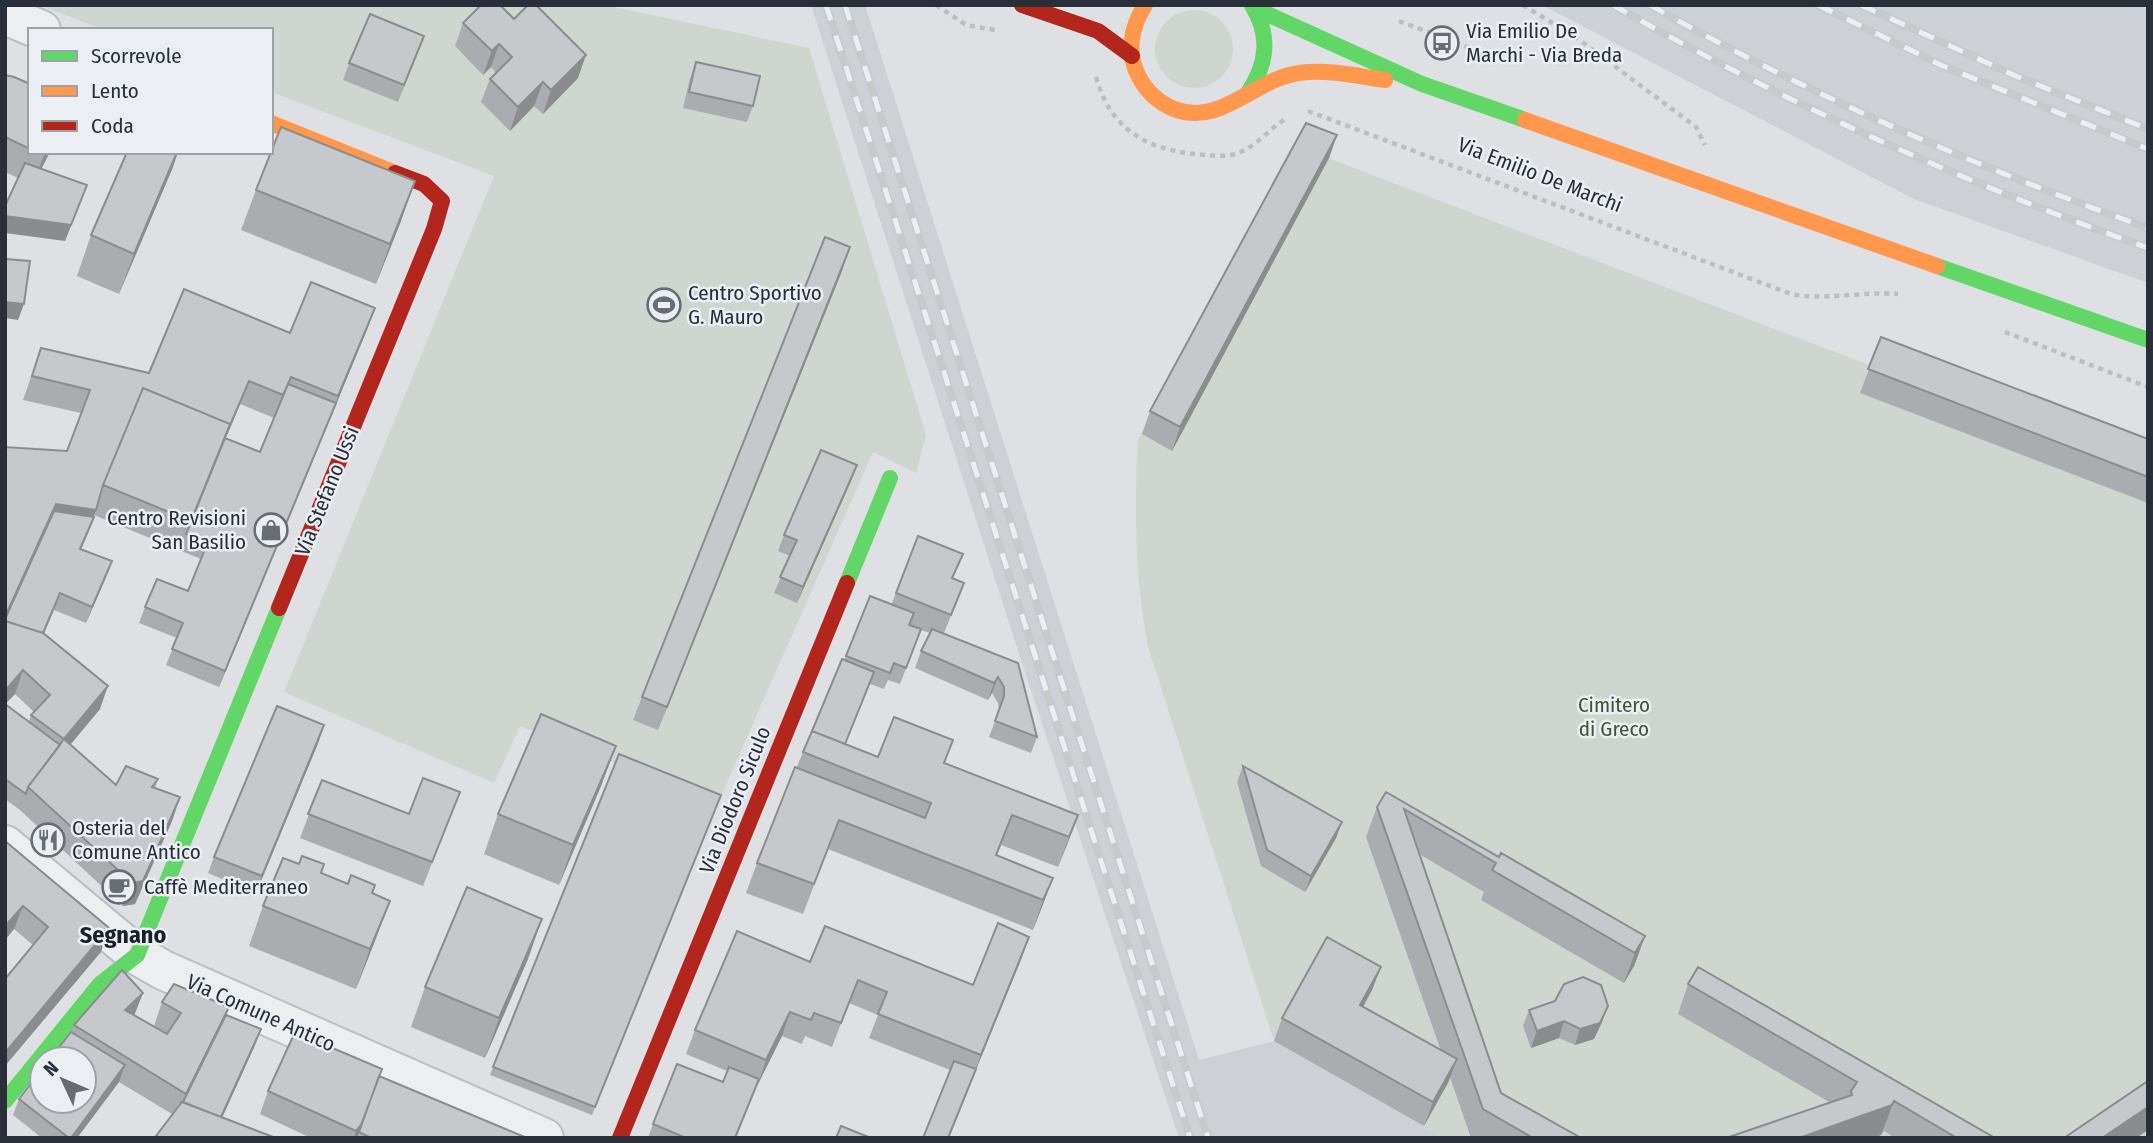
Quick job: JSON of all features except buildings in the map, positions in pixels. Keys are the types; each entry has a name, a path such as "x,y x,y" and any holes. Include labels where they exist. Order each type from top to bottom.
{"street":[{"name":"Via Emilio De Marchi","path":"1022,5 1098,31 1132,56 1145,87 1171,108 1187,113 1212,113 1278,78 1314,71 1422,84"},
{"path":"1132,56 1133,31 1145,5"},
{"name":"Via Emilio De Marchi","path":"1248,93 1259,78 1266,55 1264,30 1253,6"},
{"name":"Via Emilio De Marchi","path":"1253,6 1422,84 2148,340"},
{"path":"5,15 36,28"},
{"name":"Via Stefano Ussi","path":"136,955 434,229 442,201 424,184 273,124"},
{"name":"Via Diodoro Siculo","path":"620,1138 890,478"},
{"name":"Via Comune Antico","path":"5,845 136,955 163,970 544,1138"},
{"path":"5,1101 100,984 136,955"}],"path":[{"path":"1523,5 1577,38 1696,127 1707,149"},
{"path":"939,6 967,25 1003,32"},
{"path":"1399,21 1494,57"},
{"name":"Via Emilio De Marchi","path":"1095,73 1111,112 1133,135 1162,150 1212,156 1238,153 1262,139 1284,119 1306,110 1791,294 1812,298 1869,291 1906,294"},
{"path":"1995,328 2148,387"}],"shaded area":[{"path":"811,5 865,5 1199,1060 1274,1041 1445,1138 1179,1138 1021,660"},
{"path":"1542,5 2148,5 2148,283 1914,199"}],"green space":[{"name":"Centro Sportivo G. Mauro","path":"39,5 604,5 809,48 926,435 916,473 873,452 718,803 520,726 494,783 284,692 494,176 273,93 273,28 99,28"},
{"path":"1194,10 1209,13 1222,21 1230,34 1233,49 1230,64 1222,77 1209,85 1194,88 1179,85 1166,77 1158,64 1155,49 1158,34 1166,21 1179,13"},
{"name":"Cimitero di Greco","path":"1297,146 1869,365 2148,465 2148,1138 1445,1138 1274,1041 1148,647 1138,570 1136,492 1138,440"}],"railway":[{"path":"826,5 1190,1138"},
{"path":"845,5 1208,1138"},
{"path":"1613,5 1808,108 1942,168 2148,248"},
{"path":"1650,5 1771,69 1894,127 2020,180 2148,228"},
{"path":"1818,5 1943,66 2148,149"},
{"path":"1861,5 2018,77 2148,129"}],"traffic: fast":[{"path":"1248,93 1263,61 1264,50 1262,28 1252,5"},
{"path":"1254,8 1422,84 1525,120"},
{"path":"1937,266 2148,340"},
{"path":"847,583 890,478"},
{"path":"5,1101 100,984 137,955 279,608"}],"traffic: slow":[{"path":"1145,5 1136,22 1132,59 1149,92 1174,109 1191,113 1207,112 1283,77 1299,73 1332,72 1385,80"},
{"path":"1525,120 1937,266"},
{"path":"273,124 395,173"}],"traffic: jam":[{"path":"1022,5 1098,31 1132,56"},
{"path":"279,608 434,229 442,201 424,184 395,173"},
{"path":"620,1138 847,583"}],"place":[{"name":"Via Emilio De Marchi - Via Breda","path":"1442,43"},
{"name":"Centro Sportivo G. Mauro","path":"664,305"},
{"name":"Centro Revisioni San Basilio","path":"271,530"},
{"name":"Osteria del Comune Antico","path":"48,840"},
{"name":"Caffè Mediterraneo","path":"119,887"}],"district":[{"name":"Segnano","path":"123,935"}]}
